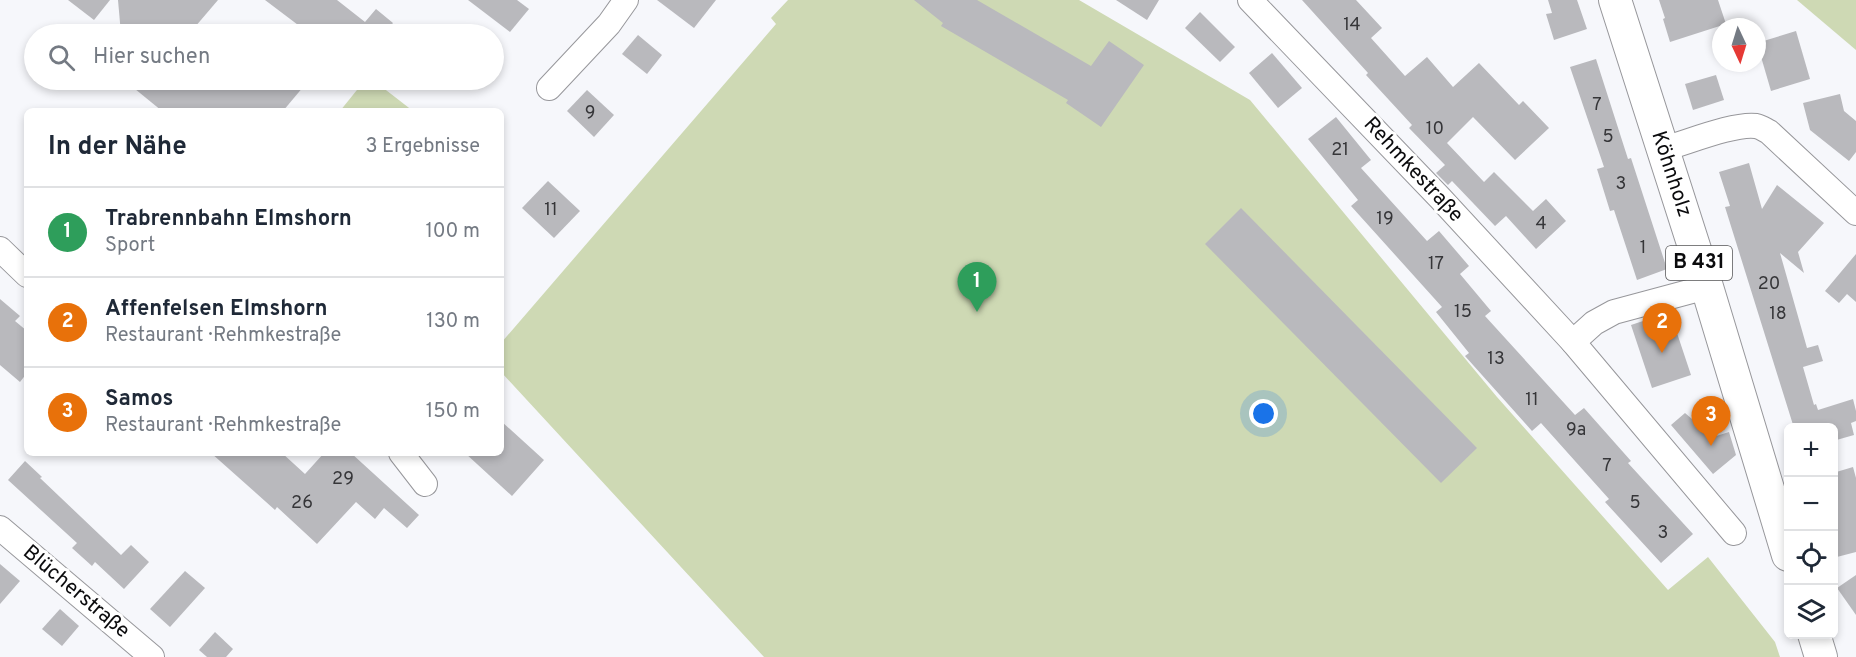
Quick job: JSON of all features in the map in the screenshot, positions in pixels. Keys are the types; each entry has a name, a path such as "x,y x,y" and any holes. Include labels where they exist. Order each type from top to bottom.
{"main road":[{"name":"Köhnholz","path":"1615,0 1707,287 1784,542"},
{"path":"1816,639 1821,657"}],"street":[{"path":"549,88 609,24 626,0"},
{"name":"Rehmkestraße","path":"1250,0 1441,199 1573,342 1734,533"},
{"path":"1663,149 1730,129 1759,126 1769,132 1856,213"},
{"path":"0,249 24,272"},
{"path":"1573,342 1594,323 1614,312 1707,287"},
{"path":"403,456 425,484"},
{"name":"Blücherstraße","path":"0,528 153,657"}],"green space":[{"path":"788,0 1079,0 1250,100 1497,397 1668,590 1708,557 1775,642 1780,657 764,657 504,375 504,340 776,24 771,18"},
{"path":"1797,0 1856,0 1856,50"},
{"path":"357,90 386,90 409,108 342,108"}],"building":[{"path":"68,0 110,0 94,20"},
{"path":"118,0 218,0 198,24 120,24"},
{"path":"265,0 337,0 365,22 376,9 393,23 392,24 297,24"},
{"path":"468,0 517,0 529,9 510,32 504,27 504,24 500,24"},
{"path":"657,0 716,0 694,28"},
{"path":"914,0 977,0 1091,66 1109,41 1144,65 1101,127 1066,103 1068,100 941,26 943,23"},
{"path":"1116,0 1159,0 1147,20"},
{"path":"1302,0 1356,0 1382,28 1371,38 1405,76 1427,57 1453,87 1479,63 1519,105 1523,101 1549,128 1515,160 1473,117 1447,143 1484,182 1494,172 1533,211 1546,199 1566,221 1536,249 1506,216 1495,226 1452,181 1448,185 1436,173 1445,165 1409,128 1412,125"},
{"path":"1548,0 1577,0 1587,29 1554,40 1546,14 1552,13"},
{"path":"1659,0 1718,0 1724,18 1712,18 1712,28 1670,42 1663,19 1665,18"},
{"path":"1200,12 1235,47 1220,62 1185,28"},
{"path":"1796,31 1810,79 1771,91 1765,72 1766,40"},
{"path":"638,35 662,55 647,74 622,54"},
{"path":"1272,53 1302,88 1278,108 1249,73"},
{"path":"1596,59 1667,269 1637,280 1614,210 1610,211 1597,169 1604,167 1570,67"},
{"path":"1716,75 1724,100 1693,110 1685,84"},
{"path":"136,90 301,90 286,108 158,108"},
{"path":"587,90 614,115 594,137 567,111"},
{"path":"1840,94 1844,111 1856,121 1856,152 1849,161 1810,130 1803,103"},
{"path":"1336,117 1371,160 1361,168 1427,241 1439,231 1469,266 1460,274 1491,311 1485,316 1575,415 1584,408 1631,461 1628,463 1693,534 1661,563 1605,502 1609,499 1541,423 1532,431 1465,356 1469,353 1436,312 1442,307 1351,206 1358,200 1308,139"},
{"path":"1749,163 1762,209 1777,185 1824,223 1798,252 1804,273 1780,253 1807,348 1818,345 1823,361 1803,367 1814,405 1816,404 1818,410 1853,399 1856,421 1851,423 1854,435 1838,440 1838,423 1792,423 1725,207 1730,206 1719,172"},
{"path":"548,181 580,211 554,238 522,208"},
{"path":"1241,208 1477,448 1441,483 1205,244"},
{"path":"1856,254 1856,302 1847,294 1839,303 1825,291"},
{"path":"0,299 20,316 15,321 24,328 24,377 20,382 0,365"},
{"path":"1670,312 1691,375 1652,388 1631,325"},
{"path":"1685,413 1713,437 1729,432 1736,455 1713,474 1671,425"},
{"path":"504,424 544,460 512,496 468,456 504,456"},
{"path":"214,456 285,456 305,474 321,456 354,456 419,515 407,528 384,508 375,519 356,502 317,544 277,507 275,510"},
{"path":"25,461 121,555 131,545 149,562 124,589 95,562 92,566 72,548 77,543 8,480"},
{"path":"1853,467 1856,478 1856,552 1838,557 1838,477 1838,472"},
{"path":"0,564 20,581 0,604"},
{"path":"185,571 205,588 170,627 150,609"},
{"path":"1856,575 1856,615 1838,589"},
{"path":"60,609 79,626 62,646 42,629"},
{"path":"215,632 233,649 226,657 207,657 199,650"}],"place":[{"name":"Trabrennbahn Elmshorn","path":"977,312"},
{"name":"Affenfelsen Elmshorn","path":"1662,353"},
{"name":"Samos","path":"1711,446"}]}
